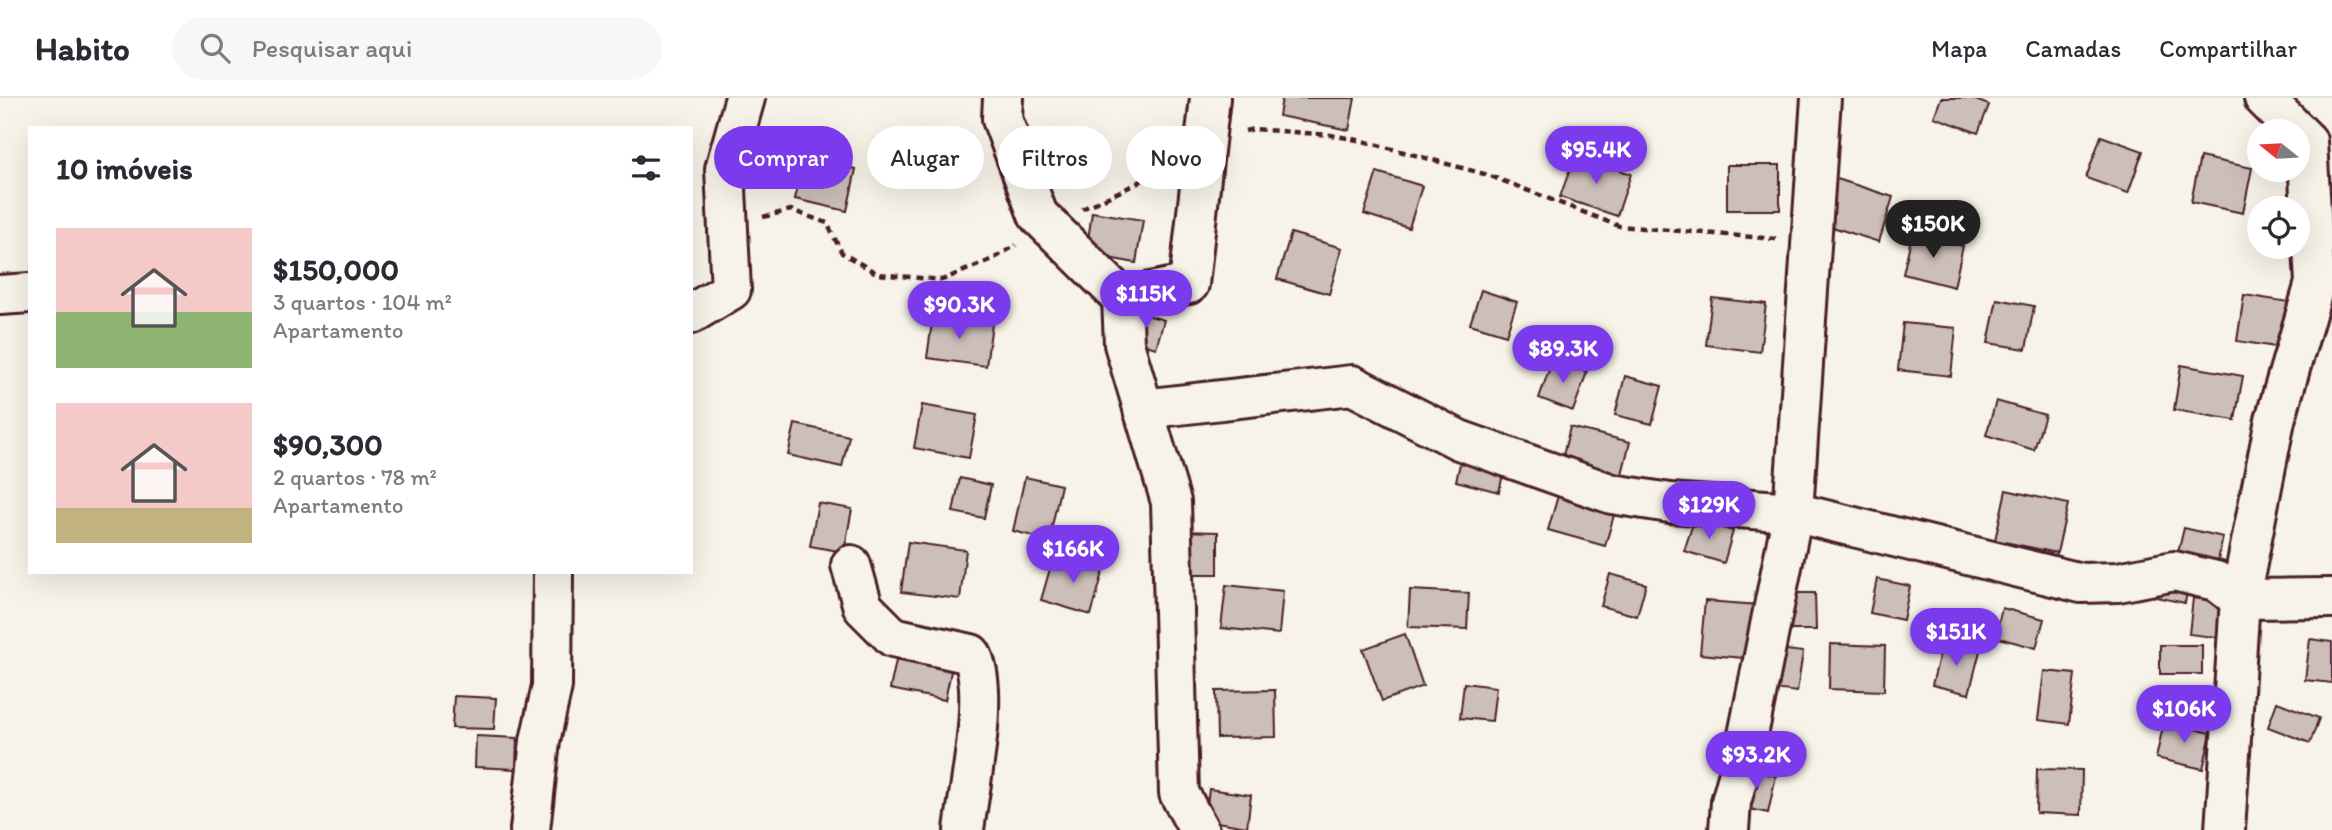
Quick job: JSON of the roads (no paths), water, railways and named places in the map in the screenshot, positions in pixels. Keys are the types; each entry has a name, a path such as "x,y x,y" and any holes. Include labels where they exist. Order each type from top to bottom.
{"street":[{"path":"693,313 731,290 725,169 745,98"},
{"path":"1003,98 1002,119 1038,215 1122,298 1124,344 1171,502 1179,793 1174,830"},
{"path":"1122,298 1189,284 1210,98"},
{"path":"1729,830 1731,802 1744,755 1793,512 1821,98"},
{"path":"2264,98 2286,119"},
{"path":"2226,830 2240,599 2275,420 2323,285 2310,168"},
{"path":"0,295 28,293"},
{"path":"1143,409 1352,386 1459,440 1612,494 1670,503 1793,512 2081,583 2118,582 2174,571 2216,581 2240,599 2332,598"},
{"path":"851,565 863,607 893,637 971,654 978,666 977,735 964,830"},
{"path":"530,830 540,741 552,686 553,574"},
{"path":"1179,793 1199,830"}]}
